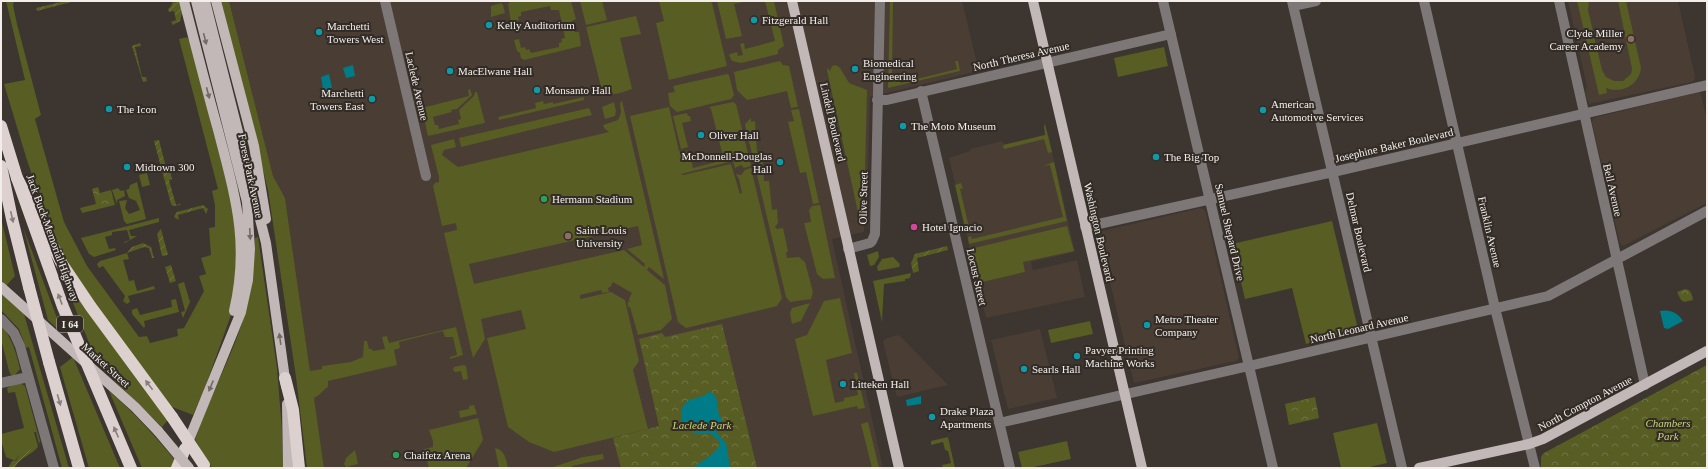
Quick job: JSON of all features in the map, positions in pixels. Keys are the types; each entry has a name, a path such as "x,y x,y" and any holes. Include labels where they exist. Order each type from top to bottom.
{"highway":[{"name":"Jack Buck Memorial Highway","path":"1,126 17,178 63,306 131,468"},
{"name":"I 64","path":"1,166 12,219 29,287 79,468"},
{"path":"17,178 62,264 91,308 172,417 205,466"},
{"path":"285,378 293,410 299,468"},
{"path":"177,468 185,449"}],"main road":[{"path":"184,1 234,193 241,235 242,254 240,276 226,350"},
{"name":"Forest Park Avenue","path":"182,468 185,449 241,312 248,280 250,249 249,217 243,188 196,1"},
{"name":"Forest Park Avenue","path":"205,1 266,242 285,378 288,468"},
{"path":"216,1 254,146 265,203 266,242"},
{"name":"Lindell Boulevard","path":"792,1 848,249"},
{"name":"Washington Boulevard","path":"1033,1 1142,468"},
{"path":"848,249 899,468"},
{"name":"Market Street","path":"1,287 140,412 189,468"},
{"name":"North Compton Avenue","path":"1419,468 1529,444 1549,436 1707,351"}],"street":[{"name":"Laclede Avenue","path":"385,1 426,176"},
{"name":"Olive Street","path":"848,249 868,244 874,238 880,1"},
{"name":"Samuel Shepard Drive","path":"1163,1 1273,468"},
{"path":"1293,4 1316,1"},
{"name":"Franklin Avenue","path":"1424,1 1458,142 1495,308 1535,468"},
{"name":"Bell Avenue","path":"1559,1 1645,385"},
{"name":"Delmar Boulevard","path":"1293,4 1402,468"},
{"name":"North Theresa Avenue","path":"877,100 884,100 1171,34"},
{"name":"Josephine Baker Boulevard","path":"1085,227 1333,172 1584,113 1706,88"},
{"name":"Locust Street","path":"921,91 1010,468"},
{"name":"North Leonard Avenue","path":"999,423 1548,296 1707,211"},
{"path":"1,318 14,333 54,468"},
{"path":"1,383 28,377"}],"shaded area":[{"name":"Saint Louis University","path":"229,1 962,1 979,71 870,97 868,176 865,190 864,232 832,239 883,468 324,468 285,198 273,176"},
{"name":"Clyde Miller Career Academy","path":"1568,1 1678,1 1695,76 1694,80 1692,82 1589,104 1585,93 1587,87"},
{"path":"1698,91 1701,94 1707,120 1707,203 1623,246 1620,244 1592,123 1593,118"},
{"path":"1048,134 1075,252 1031,262 1033,270 1077,260 1085,297 986,318 949,158 970,151 970,149 1002,141 1004,145"},
{"path":"1200,208 1204,209 1206,213 1239,358 1236,361 1134,383 1098,232"},
{"name":"Searls Hall","path":"1040,329 1057,398 1008,409 991,340"},
{"path":"899,335 948,385 897,397 883,342 887,338"}],"green space":[{"path":"6,1 14,1 13,5 17,24 41,115 35,119 64,222 87,266 139,337 147,336 150,343 178,336 177,329 184,328 204,291 199,276 206,274 201,258 211,255 209,228 215,227 215,205 212,191 218,189 179,39 187,37 190,41 230,196 237,234 235,294 231,315 203,393 193,415 170,406 74,276 51,232 4,84 25,80"},
{"path":"65,1 75,1 37,11 36,8"},
{"path":"173,1 179,1 182,13 180,21 173,25 171,22 176,20 174,11 169,12 168,9"},
{"path":"221,1 229,1 273,176 285,198 310,371 322,369 322,366 351,362 363,357 364,341 367,341 369,349 372,349 373,351 385,349 382,337 387,336 389,343 456,327 463,355 450,359 450,357 457,355 453,337 445,337 443,331 399,342 400,348 394,350 397,365 328,381 328,387 314,398 324,468 307,468 296,377 268,190"},
{"path":"511,1 571,1 576,19 572,21 575,32 579,32 581,46 524,60 517,51 514,40 519,39 521,48 525,47 526,50 529,49 531,53 559,47 559,43 562,42 561,39 565,38 559,10 551,10 550,6 521,12 521,16 518,17 519,20 515,21 516,28 512,29 508,4"},
{"path":"580,1 602,1 607,20 586,25"},
{"path":"659,1 709,1 712,3 727,66 669,80 656,23 664,21"},
{"path":"717,1 747,1 734,4 742,36 726,39"},
{"path":"765,1 774,1 784,46 778,50 778,54 741,63 732,61 729,55 730,54 737,52 738,56 743,55 740,44 744,43 745,49 775,41"},
{"path":"890,1 893,1 892,76 899,76 901,83 957,69 955,61 958,61 960,71 888,88"},
{"path":"1577,1 1589,1 1588,10 1602,70 1606,77 1614,81 1623,81 1631,74 1632,69 1618,1 1626,1 1641,68 1637,79 1629,87 1618,90 1606,88 1607,93 1599,95"},
{"path":"501,3 505,13 491,17 491,6"},
{"path":"636,16 641,34 620,38 632,89 615,94 607,93 603,91 601,87 586,27"},
{"path":"140,43 141,46 135,47 142,77 146,77 147,81 143,82 132,46"},
{"path":"1164,47 1168,66 1118,77 1114,58"},
{"path":"780,61 783,65 789,66 798,107 791,108 787,91 747,100 737,90 734,72"},
{"path":"836,65 840,68 849,83 867,90 865,175 862,187 861,226 827,70 828,68 830,71 832,66"},
{"path":"727,74 729,75 734,95 731,99 677,112 670,106 668,93 675,92 673,86"},
{"path":"470,89 472,95 457,109 451,110 452,112 433,117 435,125 438,125 439,129 459,124 458,120 461,119 459,110 474,96 475,92 477,92 485,123 428,136 422,108 469,96 468,90"},
{"path":"584,97 584,100 499,120 498,117 536,108 535,103 543,101 544,104 553,102 553,104"},
{"path":"622,101 664,279 649,267 647,270 665,285 672,319 661,330 638,335 630,307 628,307 628,301 630,302 629,299 632,293 613,282 608,288 609,292 602,293 601,290 580,295 580,299 611,292 625,300 639,361 633,370 648,429 554,452 529,442 508,427 487,338 526,329 521,310 481,319 485,339 473,358 444,233 457,230 456,223 442,226 433,186 435,183 439,182 439,177 431,145 454,139 456,147 444,150 442,155 458,167 609,132 603,125 618,120 621,113 620,103","holes":["638,226 642,245 627,249 645,264 644,267 624,250 474,284 469,264"]},
{"path":"614,102 616,111 615,116 605,119 602,107"},
{"path":"733,102 736,104 751,166 744,168 741,165 735,168 733,161 681,174 683,175 731,164 740,194 742,193 739,179 736,174 741,175 745,170 751,168 782,298 777,306 686,328 678,322 630,116 669,107 679,151 689,152 693,168 724,160 711,109 709,107"},
{"path":"589,108 592,115 461,147 459,138"},
{"path":"799,109 819,203 813,204 806,172 800,173 788,122 794,121 791,110"},
{"path":"687,113 688,116 690,116 691,121 682,123 688,147 681,149 673,116"},
{"path":"751,118 751,122 755,121 757,152 762,151 764,181 769,181 772,210 777,209 778,223 775,227 777,229 783,228 788,251 786,253 787,258 799,257 805,262 813,292 811,299 790,302 786,297 745,124"},
{"path":"1045,124 1052,152 1048,153 1044,139 1004,149 1003,145 1045,135"},
{"path":"159,140 166,167 169,166 172,179 169,180 176,205 181,205 173,206 171,204 154,141"},
{"path":"1054,162 1067,221 969,244 968,237 971,236 972,239 1063,217 1050,165 1043,166"},
{"path":"147,173 150,185 142,187 139,175"},
{"path":"137,182 146,219 127,224 124,221 119,201 127,200 125,208 129,214 140,210 136,201 129,198 126,190 129,189 130,185"},
{"path":"961,183 963,188 960,189 969,227 965,228 955,185"},
{"path":"98,187 100,193 111,190 115,205 82,213 80,208 96,204 92,189"},
{"path":"118,188 121,191 124,190 125,196 117,200 117,204 112,190"},
{"path":"203,205 208,209 206,214 203,208 178,215 179,220 174,217 177,212"},
{"path":"820,205 835,278 823,279 817,274 804,223 811,222 809,210 812,206"},
{"path":"1,218 15,276 6,286 1,281"},
{"path":"159,218 159,222 129,230 131,236 137,236 125,243 124,242 130,240 127,230 112,232 112,235 105,237 109,249 115,248 116,250 94,257 89,254 81,238"},
{"path":"1332,221 1358,329 1351,331 1352,334 1306,344 1292,288 1245,299 1232,244"},
{"path":"1067,226 1074,251 1023,262 1025,272 978,283 970,249"},
{"path":"23,227 63,334 48,320"},
{"path":"161,229 168,255 162,256 157,234"},
{"path":"258,237 277,368 282,430 283,468 212,468 195,440 205,411 236,340 244,315 251,283 255,238"},
{"path":"143,243 151,247 154,258 152,258 149,248 144,247 127,253 132,247"},
{"path":"947,246 948,250 917,258 919,271 913,273 911,263 915,254"},
{"path":"878,251 879,257 874,265 870,266 867,255"},
{"path":"127,253 129,259 123,260 129,281 134,280 137,291 154,286 155,289 128,296 130,302 127,304 123,301 125,296 103,266 99,268 97,264 100,261"},
{"path":"893,257 900,264 899,267 878,271 877,267 882,259"},
{"path":"171,265 176,281 170,283 165,267"},
{"path":"911,273 910,278 905,279 905,281 884,284 882,322 873,281"},
{"path":"66,282 168,420 162,427 98,365 65,283"},
{"path":"184,282 190,302 183,318 181,312 185,311 178,284"},
{"path":"1685,289 1689,290 1693,300 1684,302 1681,300 1677,292"},
{"path":"1,293 24,314 69,468 62,468 29,347 26,348 19,329 1,310"},
{"path":"840,298 852,353 826,360 835,403 844,401 844,398 858,395 854,373 857,373 865,408 858,409 857,406 813,416 795,339 807,335 824,301"},
{"path":"176,299 179,312 144,321 144,328 132,314 132,310 137,308 140,315 172,307 171,300"},
{"path":"810,303 801,321 792,324 790,313 792,308"},
{"path":"1090,321 1093,334 1051,343 1048,330"},
{"name":"Laclede Park","path":"722,324 757,468 621,468 613,438 659,426 639,339 662,333 665,337"},
{"path":"1,325 11,340 17,357 20,369 15,375 11,375 9,371 1,339"},
{"path":"73,357 120,468 89,468 60,367"},
{"name":"Chambers Park","path":"1707,365 1707,468 1541,468 1541,457 1544,453"},
{"path":"466,366 468,379 463,380 461,371 455,372 453,370 454,367"},
{"path":"19,382 25,386 40,441 39,444 36,432 34,432 37,443 31,449 19,455 15,461 6,457 1,440 1,434 24,428 15,392 8,393 7,388"},
{"path":"109,391 143,424 175,460 171,468 142,468"},
{"path":"1315,397 1319,418 1289,425 1285,404"},
{"path":"474,405 477,414 460,418 459,411 469,409 469,406"},
{"path":"478,418 483,440 466,468 429,468 424,449 433,447 433,441 429,430"},
{"path":"868,422 879,468 872,468 861,424"},
{"path":"1377,423 1387,463 1366,468 1341,468 1333,433"},
{"path":"948,437 955,468 943,468 942,465 951,463 948,451 945,450 943,442 931,445 931,441"},
{"path":"1067,441 1071,459 1029,468 1022,468 1018,452"},
{"path":"37,443 38,447 35,450 20,461 14,468 8,468 12,461 16,461 20,453 31,449"},
{"path":"495,448 503,453 506,458 508,468 499,468"},
{"path":"355,450 358,464 346,467 344,464 346,458"},
{"path":"603,454 604,459 572,466 572,468 550,468 583,457"}],"water":[{"path":"353,65 355,76 346,78 343,68"},
{"path":"329,74 333,92 324,94 321,77"},
{"path":"1660,311 1673,312 1683,321 1668,329 1664,328"},
{"path":"711,392 716,398 718,411 722,421 716,432 726,443 730,468 694,468 716,450 720,442 710,433 698,434 690,431 681,419 682,410 688,401"},
{"path":"921,396 921,404 907,406 906,400"}],"place":[{"name":"Fitzgerald Hall","path":"754,20"},
{"name":"Kelly Auditorium","path":"489,25"},
{"name":"Marchetti Towers West","path":"319,32"},
{"name":"Clyde Miller Career Academy","path":"1631,39"},
{"name":"Biomedical Engineering","path":"855,69"},
{"name":"MacElwane Hall","path":"450,71"},
{"name":"Monsanto Hall","path":"537,90"},
{"name":"Marchetti Towers East","path":"372,99"},
{"name":"The Icon","path":"109,109"},
{"name":"American Automotive Services","path":"1263,110"},
{"name":"The Moto Museum","path":"903,126"},
{"name":"Oliver Hall","path":"701,135"},
{"name":"The Big Top","path":"1156,157"},
{"name":"McDonnell-Douglas Hall","path":"780,162"},
{"name":"Midtown 300","path":"127,167"},
{"name":"Hermann Stadium","path":"544,199"},
{"name":"Hotel Ignacio","path":"914,227"},
{"name":"Saint Louis University","path":"568,236"},
{"name":"Metro Theater Company","path":"1147,325"},
{"name":"Pavyer Printing Machine Works","path":"1077,356"},
{"name":"Searls Hall","path":"1024,369"},
{"name":"Litteken Hall","path":"843,384"},
{"name":"Drake Plaza Apartments","path":"932,417"},
{"name":"Chaifetz Arena","path":"396,455"}]}
